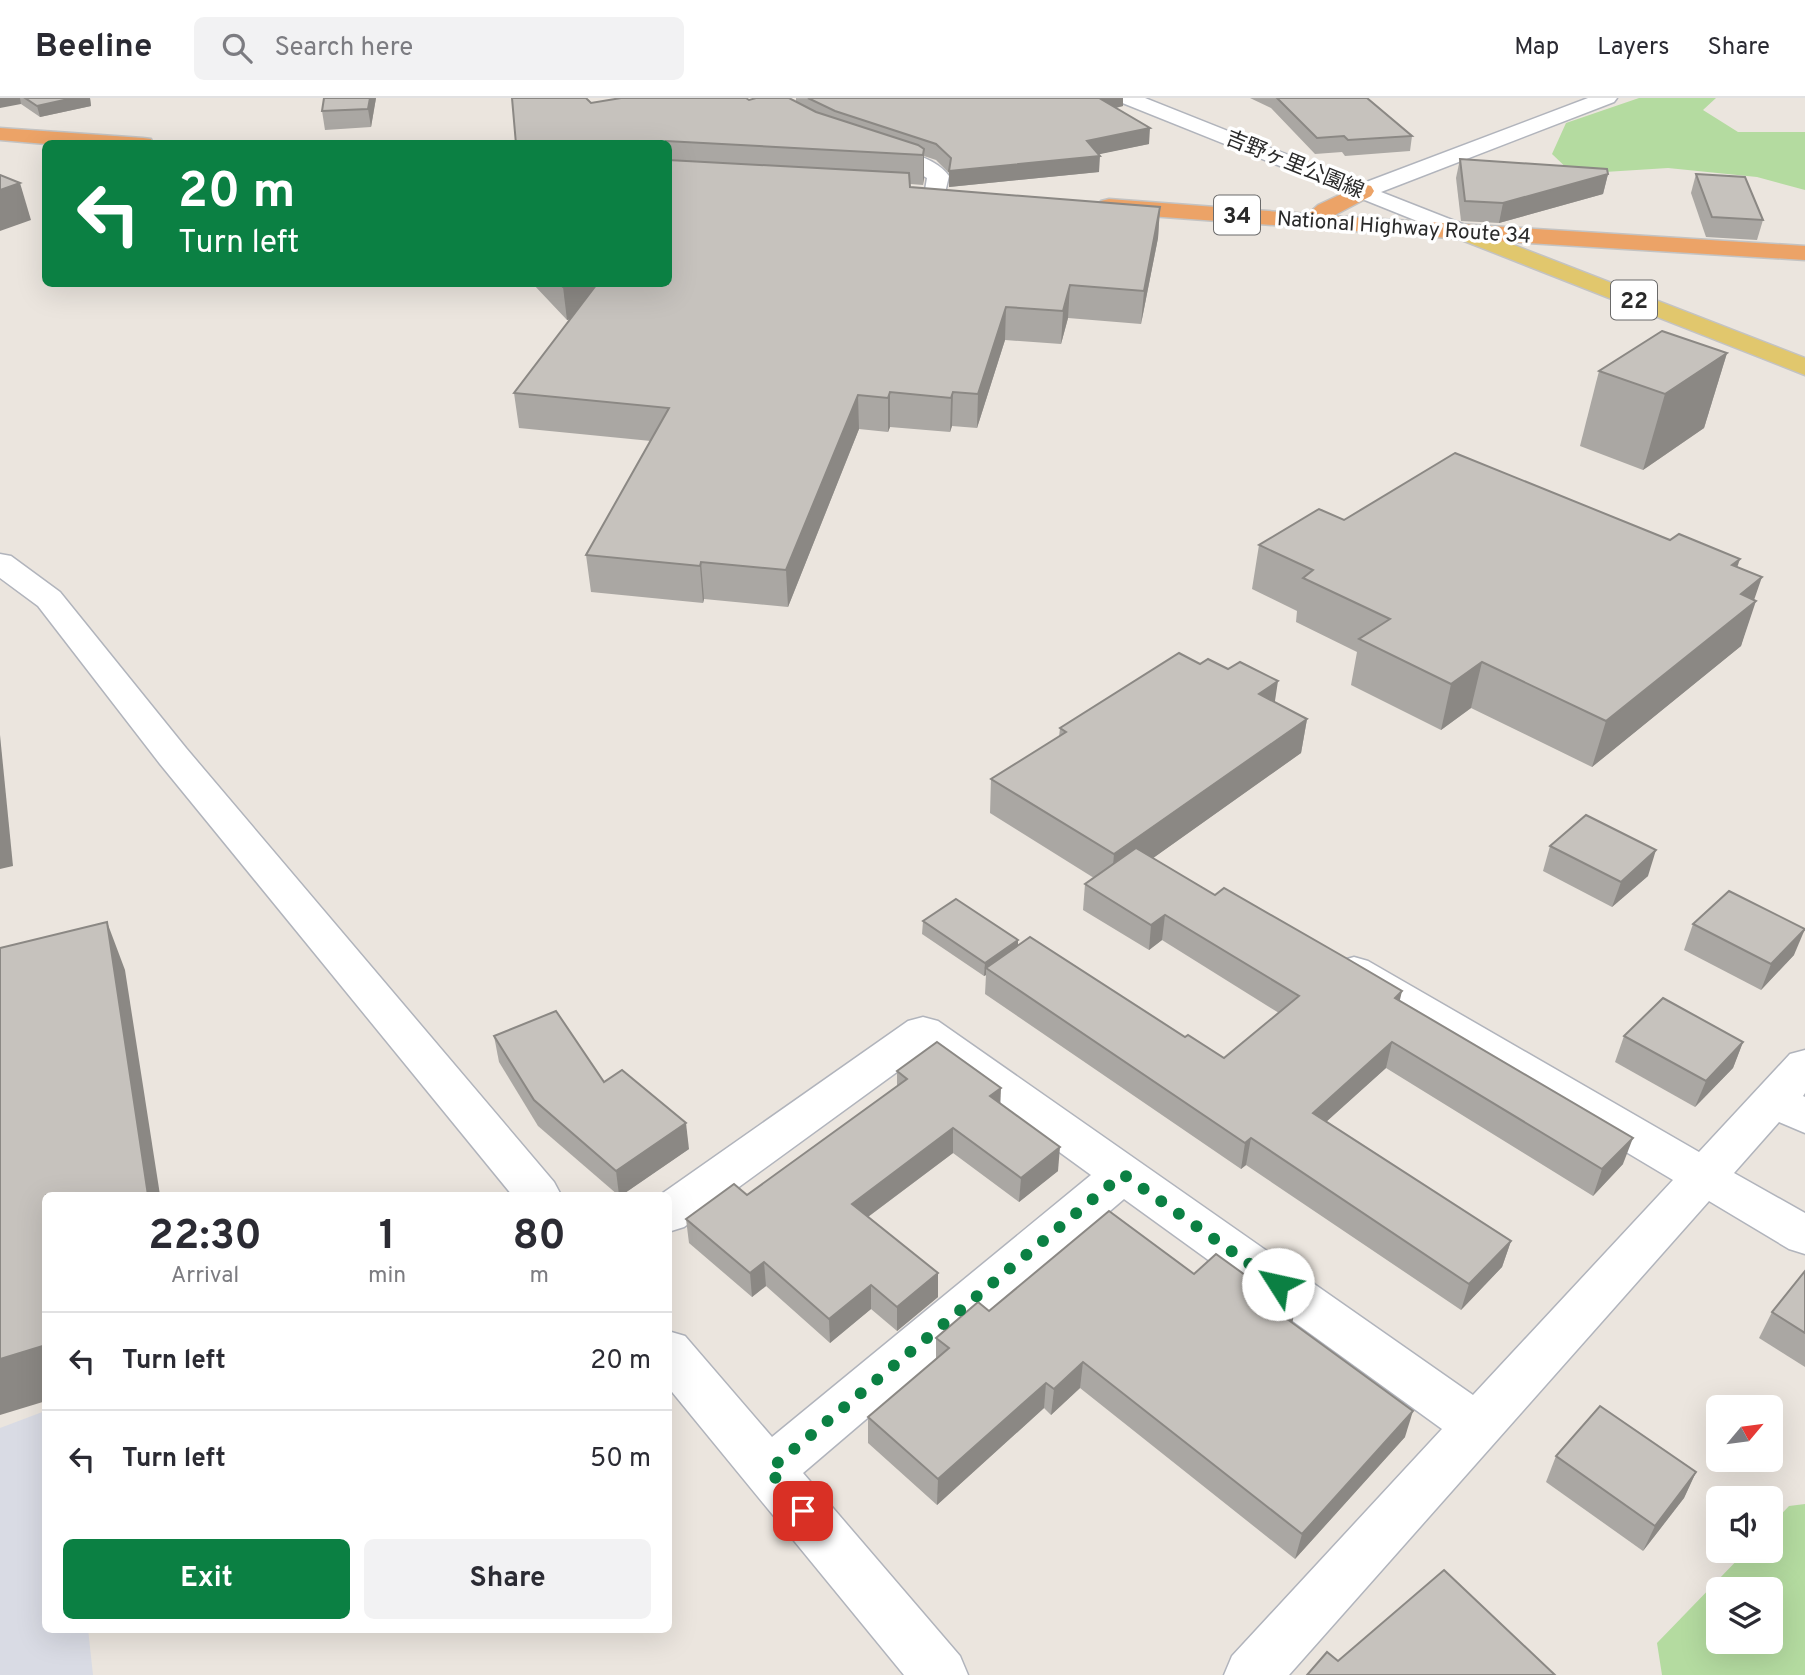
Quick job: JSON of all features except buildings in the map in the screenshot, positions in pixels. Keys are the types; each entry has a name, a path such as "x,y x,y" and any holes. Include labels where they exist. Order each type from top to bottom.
{"highway":[{"path":"0,134 86,140"},
{"path":"1313,221 1326,210 1363,191"},
{"path":"907,195 961,198"},
{"name":"National Highway Route 34","path":"1092,205 1805,253"}],"main road":[{"name":"22","path":"1462,232 1805,367"}],"street":[{"name":"吉野ヶ里公園線","path":"1127,98 1462,232"},
{"path":"1363,191 1607,98"},
{"path":"860,146 927,167 938,176 934,196"},
{"path":"0,564 50,599 173,756 535,1192"},
{"path":"1319,950 1805,1236"},
{"path":"672,1211 923,1032 1477,1426"},
{"path":"1252,1675 1704,1177 1794,1094"},
{"path":"769,1470 1123,1174"},
{"path":"672,1356 940,1675"}],"shaded area":[{"path":"42,1412 42,1633 88,1633 93,1675 0,1675 0,1428"}],"green space":[{"path":"1639,98 1716,98 1703,110 1738,132 1805,132 1805,190 1757,177 1668,168 1573,174 1552,154 1566,123"},
{"path":"1805,1504 1805,1675 1662,1675 1657,1643 1706,1592 1706,1654 1783,1654 1783,1577 1721,1577 1734,1563 1783,1563 1783,1512 1789,1506"}],"route":[{"path":"803,1511 769,1470 1123,1174 1278,1284"}]}
